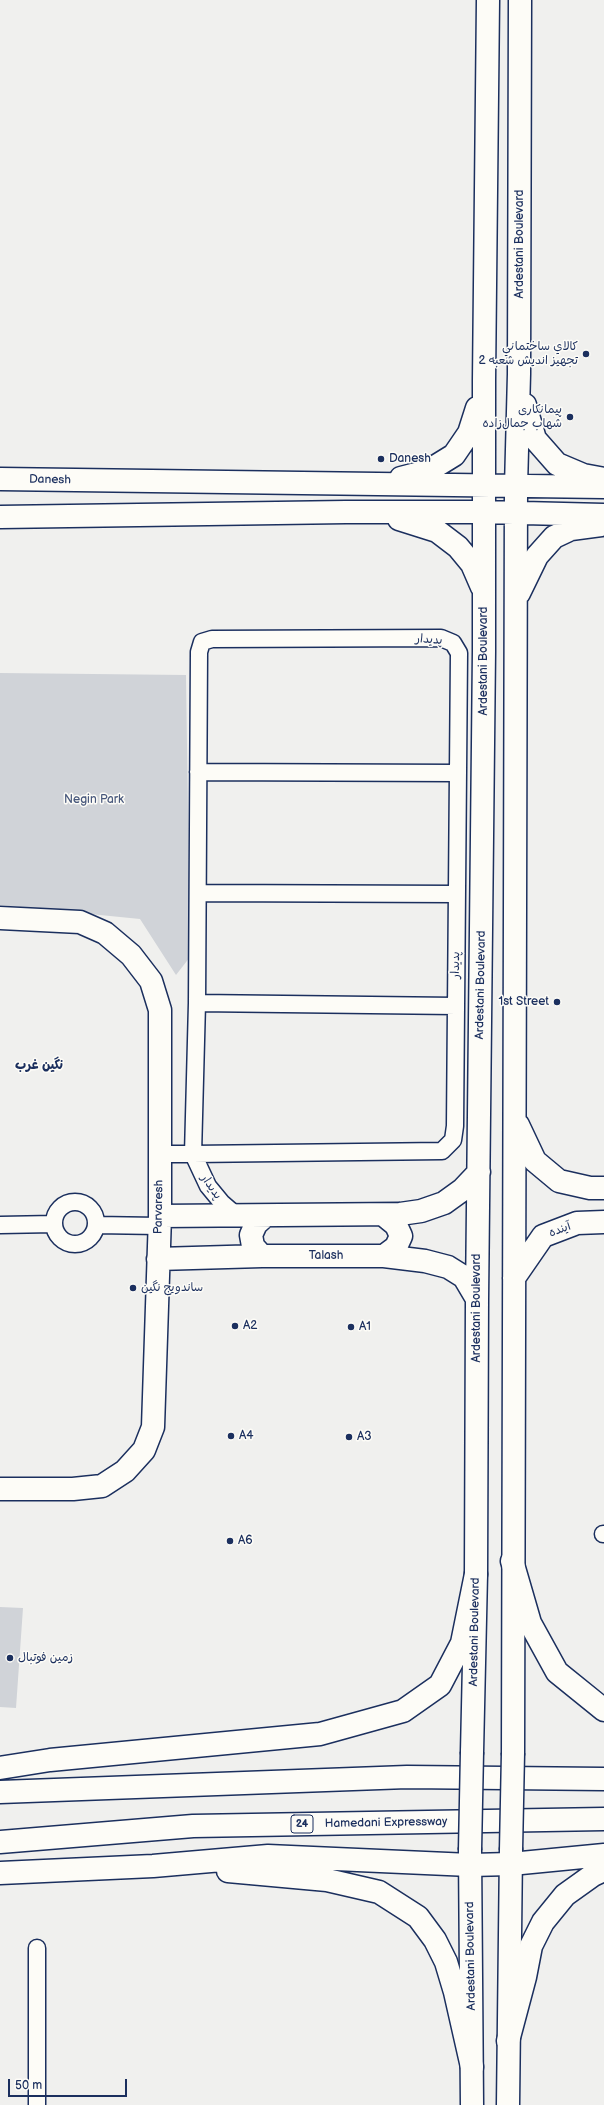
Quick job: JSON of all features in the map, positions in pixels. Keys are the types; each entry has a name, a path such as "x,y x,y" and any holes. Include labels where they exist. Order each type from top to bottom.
{"main road":[{"path":"483,487 488,0"},
{"name":"Ardestani Boulevard","path":"516,513 519,374 520,0"},
{"path":"519,374 526,410 535,439 557,464 583,475 604,479"},
{"path":"371,484 428,471 454,455 469,433 484,380"},
{"name":"Danesh","path":"0,479 483,487 604,487"},
{"name":"Ardestani Boulevard","path":"472,2105 470,1857 476,1574 477,1299 484,651 483,487"},
{"path":"346,512 408,521 437,530 458,547 472,564 484,592"},
{"path":"0,517 346,512 483,512 604,515"},
{"path":"508,2105 513,1753 512,1561 516,1121 516,513"},
{"path":"517,600 527,575 537,556 554,537 571,529 604,524"},
{"path":"484,651 489,640 499,634 510,638 516,648"},
{"name":"Parvaresh","path":"0,918 80,922 105,933 131,955 151,981 160,1010 160,1221 153,1427 144,1450 125,1471 102,1486 73,1489 0,1489"},
{"path":"516,1121 535,1160 559,1181 590,1188 604,1188"},
{"path":"160,1221 237,1216 385,1216 421,1211 444,1203 462,1190 479,1172"},
{"path":"262,1256 253,1246 252,1235 256,1224 265,1216"},
{"path":"384,1256 396,1247 401,1236 396,1225 385,1216"},
{"name":"آینده","path":"514,1278 543,1236 577,1223 604,1222"},
{"name":"Talash","path":"158,1259 262,1256 384,1256 425,1261 448,1266 464,1277 477,1299"},
{"path":"512,1561 530,1623 557,1672 604,1710"},
{"path":"0,1768 50,1760 320,1734 403,1711 440,1684 462,1643 476,1574"},
{"path":"0,1792 93,1787 407,1777 604,1778"},
{"name":"Hamedani Expressway","path":"0,1842 193,1826 604,1819"},
{"path":"0,1873 153,1866 268,1856 511,1857 604,1855"},
{"path":"153,1866 255,1873 327,1880 379,1892 418,1917 435,1940 446,1962 455,1992 472,2067"},
{"path":"508,2041 525,1977 531,1946 542,1922 565,1895 593,1875 604,1870"}],"street":[{"name":"پدیدار","path":"193,1154 442,1151 453,1140 455,1126 460,653 453,643 441,638 212,639 202,642 199,652 197,1003 193,1154 208,1186 222,1203 237,1216"},
{"path":"198,772 458,773"},
{"path":"198,893 457,894"},
{"path":"197,1003 456,1006"},
{"path":"160,1154 193,1154"},
{"path":"74,1202 81,1202 92,1210 95,1216 96,1225 93,1235 88,1240 76,1244 63,1241 58,1236 54,1224 58,1211 62,1206 74,1202"},
{"path":"96,1225 160,1221"},
{"path":"0,1225 54,1224"},
{"path":"37,1948 37,2105"}],"green space":[{"name":"Negin Park","path":"0,673 186,675 190,957 176,975 140,919 0,905"},
{"name":"زمین فوتبال","path":"0,1607 23,1608 16,1708 0,1707"}],"place":[{"name":"كالاي ساختماني تجهيز انديش شعبه 2","path":"586,354"},
{"name":"پیمانکاری شهاب جمال‌زاده","path":"570,417"},
{"name":"Danesh","path":"381,459"},
{"name":"1st Street","path":"557,1002"},
{"name":"ساندویج نگین","path":"133,1288"},
{"name":"A2","path":"235,1326"},
{"name":"A1","path":"351,1327"},
{"name":"A4","path":"231,1436"},
{"name":"A3","path":"349,1437"},
{"name":"A6","path":"230,1541"},
{"name":"زمین فوتبال","path":"10,1658"}],"district":[{"name":"نگین غرب","path":"39,1066"}]}
